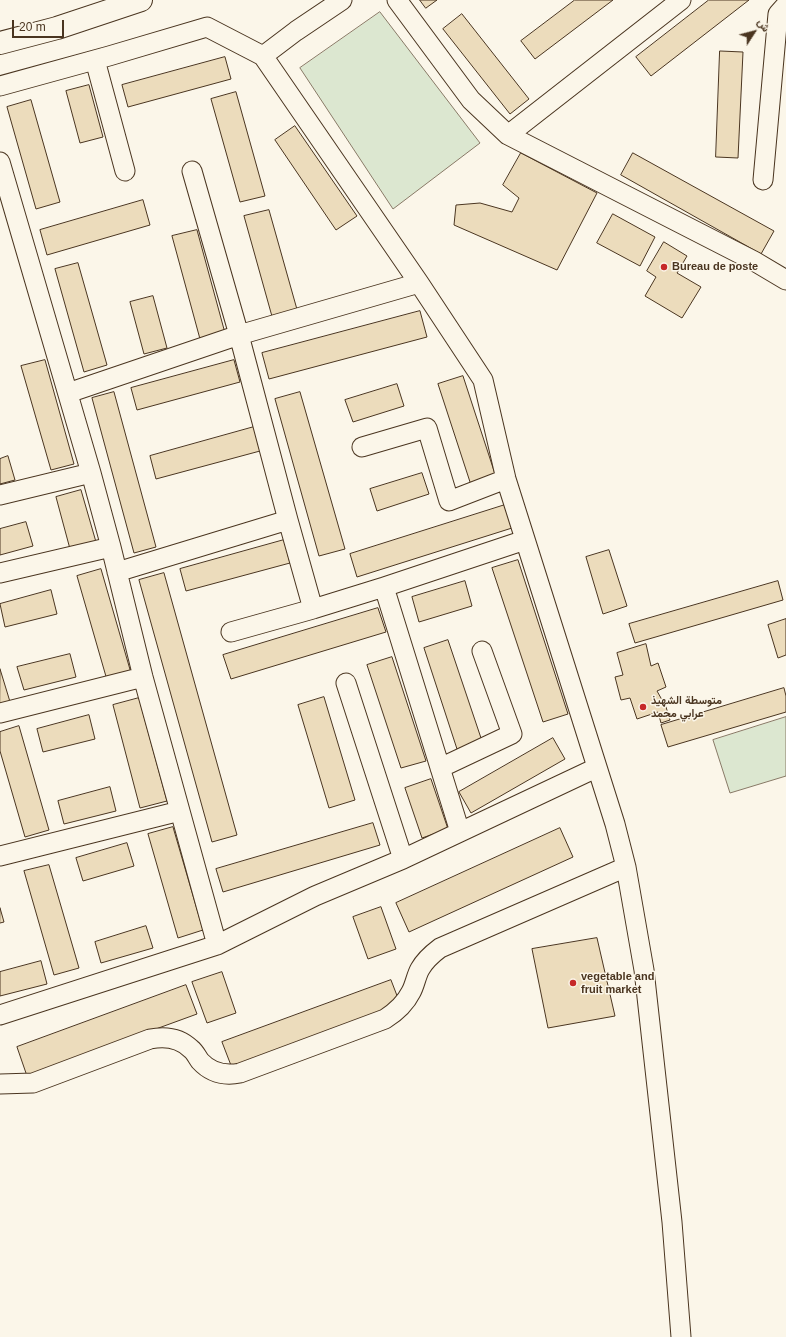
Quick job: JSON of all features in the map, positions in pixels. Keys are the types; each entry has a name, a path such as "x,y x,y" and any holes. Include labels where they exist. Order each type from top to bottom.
{"main road":[{"path":"0,43 57,28 141,0"}],"street":[{"path":"263,56 296,31 342,0"},
{"path":"397,0 471,100 508,135 754,261 786,280"},
{"path":"508,135 681,0"},
{"path":"763,180 778,14 786,5"},
{"path":"0,86 207,27 263,56 419,283 483,380 506,479 596,768 615,824 626,867 644,970 672,1222 681,1337"},
{"path":"95,60 125,171"},
{"path":"0,162 91,473 143,677 217,945"},
{"path":"192,171 239,335 313,609"},
{"path":"68,393 239,335 419,283"},
{"path":"362,447 427,428 448,501 506,479"},
{"path":"0,495 91,473"},
{"path":"117,572 288,520"},
{"path":"231,632 384,587 525,540"},
{"path":"0,573 111,547"},
{"path":"384,587 460,832"},
{"path":"440,768 512,734 482,651"},
{"path":"0,712 143,677"},
{"path":"346,683 403,859"},
{"path":"0,1014 217,945 315,896 403,859 596,768"},
{"path":"0,856 180,811"},
{"path":"0,1084 33,1083 150,1039 160,1038 168,1038 191,1048 201,1061 214,1071 226,1074 240,1073 385,1019 405,1003 420,969 430,956 440,948 626,867"}],"green space":[{"path":"380,12 480,143 393,209 300,68"},
{"path":"786,717 786,776 730,793 713,740"}],"building":[{"path":"420,0 437,0 426,8"},
{"path":"575,0 613,0 535,59 521,41"},
{"path":"709,0 749,0 651,76 636,57"},
{"path":"462,14 529,99 510,114 443,29"},
{"path":"720,51 743,52 738,158 716,157"},
{"path":"225,57 231,79 128,107 122,85"},
{"path":"89,85 103,137 80,143 66,91"},
{"path":"236,92 265,196 240,202 211,99"},
{"path":"31,100 60,202 36,209 7,107"},
{"path":"295,126 357,216 336,230 275,140"},
{"path":"521,153 597,193 557,270 454,225 456,205 480,203 512,212 519,198 503,185"},
{"path":"633,153 774,231 761,254 621,175"},
{"path":"143,200 150,225 47,255 40,230"},
{"path":"269,210 298,313 273,320 244,216"},
{"path":"613,214 655,237 640,266 597,243"},
{"path":"197,230 225,333 200,339 172,236"},
{"path":"664,242 687,256 677,273 701,287 682,318 645,296 656,277 647,271"},
{"path":"78,263 107,365 84,372 55,269"},
{"path":"153,296 167,348 144,354 130,302"},
{"path":"420,311 427,337 269,379 262,353"},
{"path":"45,360 74,464 51,470 21,366"},
{"path":"234,360 240,382 137,410 131,388"},
{"path":"463,376 496,477 471,485 438,384"},
{"path":"397,384 404,406 353,422 345,400"},
{"path":"114,392 156,547 134,553 92,398"},
{"path":"300,392 345,549 319,556 275,399"},
{"path":"254,427 260,451 156,479 150,456"},
{"path":"8,456 15,480 0,484 0,459"},
{"path":"422,473 429,494 377,511 370,489"},
{"path":"81,490 96,542 70,549 56,497"},
{"path":"505,505 512,528 357,577 350,554"},
{"path":"26,522 33,546 0,555 0,529"},
{"path":"284,540 290,563 186,591 180,569"},
{"path":"609,550 627,606 603,614 586,557"},
{"path":"518,560 568,714 543,722 492,568"},
{"path":"101,569 131,673 107,680 77,576"},
{"path":"164,573 237,835 212,842 139,580"},
{"path":"465,581 472,606 419,622 412,597"},
{"path":"778,581 783,600 635,643 629,624"},
{"path":"51,590 57,614 5,627 0,604"},
{"path":"378,608 386,632 231,679 223,655"},
{"path":"786,619 786,655 778,658 768,625"},
{"path":"448,640 482,741 457,749 424,648"},
{"path":"646,644 651,666 658,663 666,687 657,691 666,707 670,720 661,723 658,712 637,719 630,698 621,700 615,677 623,675 617,653"},
{"path":"70,654 76,677 24,690 17,667"},
{"path":"392,657 426,761 401,768 367,665"},
{"path":"0,669 11,705 0,708"},
{"path":"784,688 786,696 786,712 668,747 661,725"},
{"path":"324,697 355,800 329,808 298,705"},
{"path":"139,698 167,801 140,808 113,705"},
{"path":"89,715 95,739 43,752 37,729"},
{"path":"19,726 49,830 25,837 0,751 0,732"},
{"path":"553,738 565,759 471,813 459,792"},
{"path":"431,779 448,829 422,838 405,788"},
{"path":"110,787 116,811 64,824 58,801"},
{"path":"373,823 380,845 223,892 216,869"},
{"path":"173,827 203,930 178,938 148,834"},
{"path":"560,828 573,857 409,932 396,903"},
{"path":"127,843 134,866 83,881 76,858"},
{"path":"49,865 79,968 54,975 24,871"},
{"path":"381,907 396,949 368,959 353,917"},
{"path":"0,908 4,922 0,923"},
{"path":"146,926 153,948 101,963 95,942"},
{"name":"vegetable and fruit market","path":"597,938 615,1016 548,1028 532,949"},
{"path":"41,961 47,984 0,996 0,972"},
{"path":"222,972 236,1013 207,1023 192,982"},
{"path":"391,980 401,1006 232,1068 222,1042"},
{"path":"186,985 197,1014 27,1076 17,1047"}],"place":[{"name":"Bureau de poste","path":"664,267"},
{"name":"متوسطة الشهيذ عرابي محمد","path":"643,707"},
{"name":"vegetable and fruit market","path":"573,983"}]}
